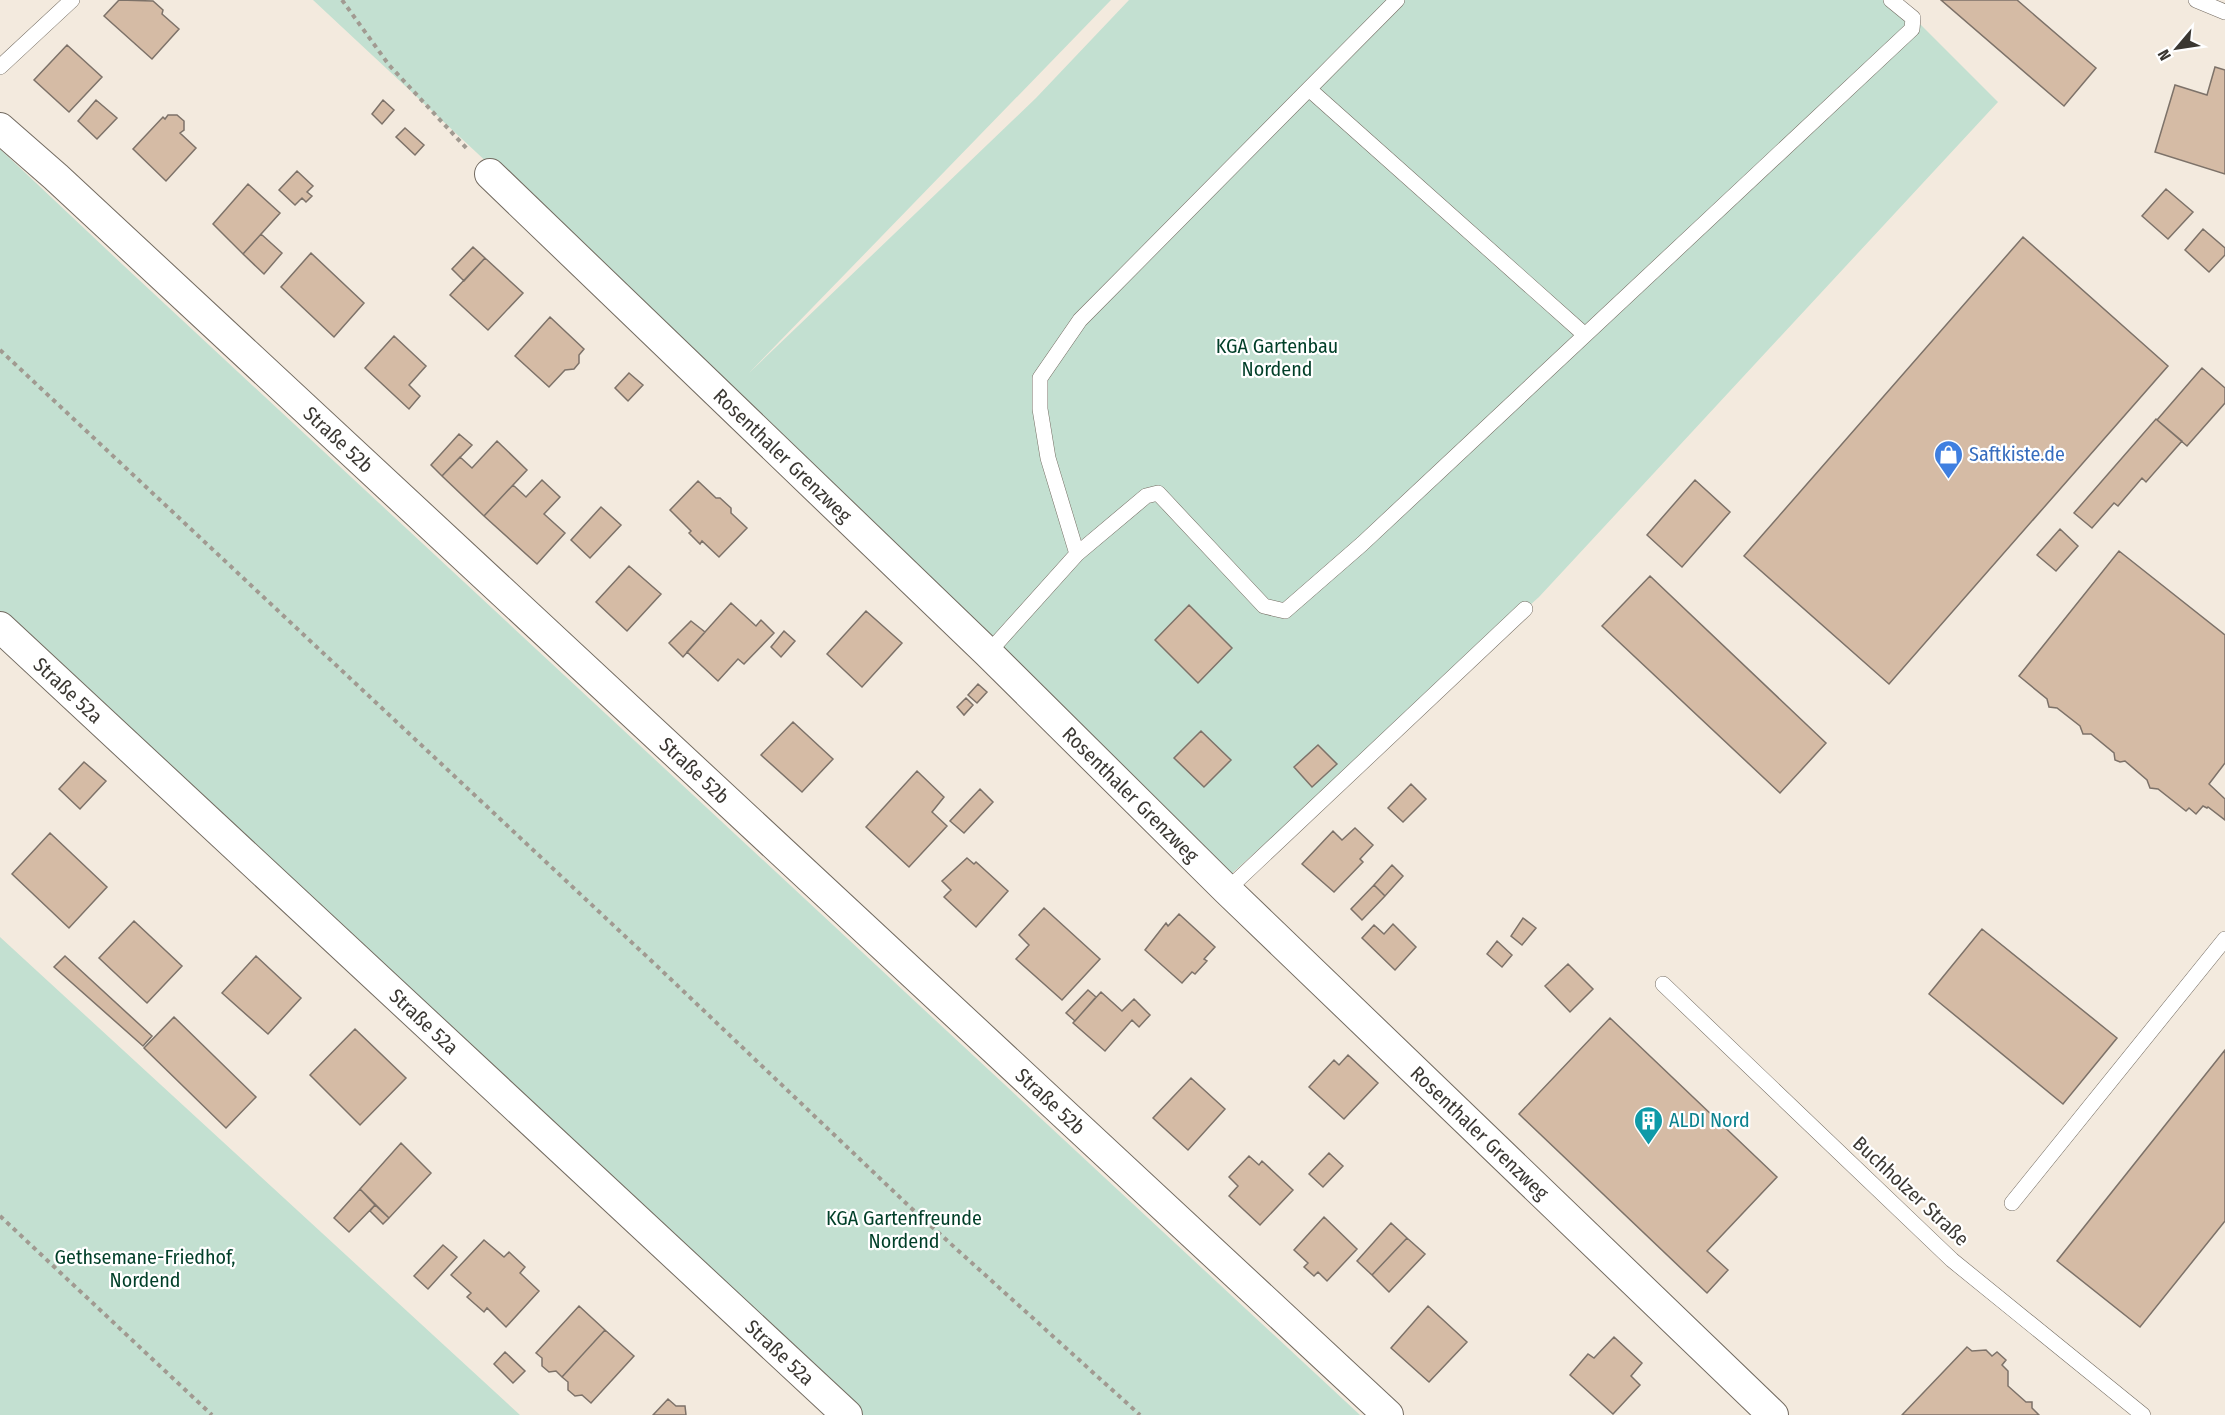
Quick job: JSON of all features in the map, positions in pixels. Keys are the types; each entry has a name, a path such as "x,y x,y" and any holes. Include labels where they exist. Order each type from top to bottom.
{"street":[{"name":"Straße 52b","path":"0,128 1388,1415"},
{"name":"Rosenthaler Grenzweg","path":"490,174 988,653 1227,890 1773,1415"},
{"name":"Straße 52a","path":"0,627 847,1415"}],"lane":[{"path":"0,68 72,0"},
{"path":"1077,554 1048,458 1040,409 1040,378 1080,320 1397,0"},
{"path":"988,653 1077,554 1146,496 1158,493 1264,606 1284,611 1362,544 1912,29 1913,18 1891,0"},
{"path":"2196,0 2225,12"},
{"path":"1309,89 1585,335"},
{"path":"1227,890 1526,609"},
{"path":"2012,1203 2225,939"},
{"name":"Buchholzer Straße","path":"1663,984 1952,1260 2143,1415"}],"path":[{"path":"342,0 389,64 490,174"},
{"path":"0,350 910,1207 1140,1415"},
{"path":"0,1216 212,1415"}],"green space":[{"name":"KGA Gartenbau Nordend","path":"313,0 1111,0 749,373 1036,98 1129,0 1892,0 1914,18 1998,102 1539,597 1229,876 731,390"},
{"name":"KGA Gartenfreunde Nordend","path":"0,149 1360,1415 847,1415 0,627"},
{"name":"Gethsemane-Friedhof, Nordend","path":"0,937 520,1415 0,1415"}],"building":[{"path":"119,0 153,1 163,10 162,14 179,29 152,59 104,16"},
{"path":"1941,0 2017,0 2096,68 2064,106"},
{"path":"67,45 102,77 69,112 34,80"},
{"path":"2215,67 2225,70 2225,174 2155,152 2175,85 2207,95"},
{"path":"96,100 117,118 97,139 78,121"},
{"path":"383,100 394,110 382,124 372,114"},
{"path":"168,115 177,115 184,121 184,130 180,133 196,148 166,181 133,149 163,117 165,119"},
{"path":"405,128 424,145 415,155 396,137"},
{"path":"297,171 313,186 307,192 312,196 306,202 302,198 295,205 279,190"},
{"path":"248,184 280,213 243,254 213,224"},
{"path":"2166,189 2193,212 2168,239 2142,216"},
{"path":"2203,229 2225,248 2225,255 2209,272 2185,250"},
{"path":"261,234 282,253 264,274 243,254"},
{"path":"2023,237 2168,366 1889,684 1744,556"},
{"path":"473,247 485,258 464,281 452,269"},
{"path":"311,253 364,303 334,337 281,287"},
{"path":"485,258 523,293 488,330 450,295"},
{"path":"550,317 584,349 574,369 565,370 549,387 515,356"},
{"path":"394,336 426,366 409,385 420,396 409,409 365,368"},
{"path":"2202,368 2225,388 2225,403 2187,446 2157,420"},
{"path":"629,373 643,385 628,401 615,388"},
{"path":"2156,419 2182,441 2146,482 2142,478 2118,506 2114,503 2092,528 2074,513"},
{"path":"459,434 472,445 442,476 431,465"},
{"path":"497,441 527,470 484,516 442,476 460,457 472,468"},
{"path":"542,480 560,497 544,514 565,533 537,564 484,516 513,485 526,497"},
{"path":"1695,480 1730,512 1682,567 1647,535"},
{"path":"698,481 731,508 731,513 747,528 719,557 702,541 700,544 689,533 691,531 670,510"},
{"path":"601,507 621,525 590,558 571,540"},
{"path":"2060,529 2078,546 2056,571 2037,555"},
{"path":"2119,551 2225,635 2225,763 2209,784 2225,799 2225,820 2208,807 2203,806 2196,814 2189,808 2186,811 2158,789 2150,788 2147,780 2125,761 2115,760 2114,753 2091,734 2083,734 2080,726 2057,708 2049,707 2047,699 2019,676"},
{"path":"629,566 661,594 627,631 596,602"},
{"path":"1650,576 1826,743 1780,793 1602,626"},
{"path":"731,603 756,626 761,620 774,633 744,664 738,659 718,681 687,652"},
{"path":"1189,605 1232,648 1198,683 1155,640"},
{"path":"866,611 902,643 862,687 827,654"},
{"path":"691,621 705,632 683,657 669,643"},
{"path":"784,631 795,641 781,657 771,647"},
{"path":"978,684 987,692 977,703 968,695"},
{"path":"966,698 973,705 964,715 957,707"},
{"path":"793,722 833,759 802,792 761,755"},
{"path":"1201,731 1231,760 1204,787 1174,758"},
{"path":"1318,745 1337,764 1312,787 1294,767"},
{"path":"84,762 106,781 80,809 59,789"},
{"path":"917,771 944,797 932,812 947,826 909,867 866,827"},
{"path":"1411,784 1426,799 1403,822 1388,808"},
{"path":"980,789 993,802 964,833 950,821"},
{"path":"1355,828 1373,845 1360,859 1363,862 1334,892 1302,864 1333,831 1342,840"},
{"path":"50,833 107,887 69,928 12,874"},
{"path":"967,858 974,864 976,862 1008,891 976,927 944,897 951,890 942,881"},
{"path":"1392,865 1403,876 1385,896 1374,885"},
{"path":"1374,885 1385,896 1362,920 1351,909"},
{"path":"1044,908 1100,959 1062,1000 1016,959 1029,945 1019,935"},
{"path":"1179,914 1215,947 1204,959 1207,961 1195,974 1192,972 1182,983 1145,950 1166,923 1168,926"},
{"path":"1523,918 1536,928 1522,945 1511,936"},
{"path":"134,921 182,966 147,1003 99,958"},
{"path":"1393,924 1416,947 1395,970 1362,938 1374,925 1384,934"},
{"path":"1982,929 2117,1038 2063,1104 1929,994"},
{"path":"1497,941 1512,955 1502,967 1487,954"},
{"path":"65,956 152,1036 143,1046 54,967"},
{"path":"256,956 301,998 268,1034 222,993"},
{"path":"1568,964 1593,989 1570,1012 1545,986"},
{"path":"1088,990 1096,997 1075,1021 1066,1013"},
{"path":"1101,992 1122,1011 1134,999 1150,1015 1139,1027 1132,1020 1105,1051 1073,1023"},
{"path":"174,1017 256,1097 226,1128 144,1048"},
{"name":"ALDI Nord","path":"1610,1018 1777,1177 1707,1251 1728,1270 1707,1293 1519,1114"},
{"path":"355,1029 406,1078 360,1125 310,1075"},
{"path":"2225,1050 2225,1221 2140,1327 2057,1261"},
{"path":"1348,1055 1378,1083 1344,1119 1309,1087 1334,1060 1339,1065"},
{"path":"1191,1078 1225,1109 1188,1150 1153,1118"},
{"path":"401,1143 431,1173 389,1218 360,1189"},
{"path":"1329,1153 1343,1166 1323,1187 1309,1174"},
{"path":"1249,1156 1259,1165 1262,1161 1293,1190 1260,1225 1229,1196 1238,1186 1229,1177"},
{"path":"360,1189 375,1205 349,1232 334,1218"},
{"path":"375,1205 389,1218 383,1224 370,1211"},
{"path":"1324,1217 1357,1249 1327,1281 1318,1272 1314,1276 1304,1267 1308,1263 1294,1250"},
{"path":"1391,1223 1407,1238 1372,1275 1357,1261"},
{"path":"1407,1238 1425,1254 1389,1292 1372,1275"},
{"path":"484,1240 504,1257 509,1252 525,1267 520,1273 539,1291 506,1327 487,1308 484,1312 467,1297 471,1293 451,1275"},
{"path":"443,1245 457,1257 428,1289 414,1276"},
{"path":"579,1306 605,1330 562,1377 556,1371 549,1372 542,1366 542,1358 536,1353"},
{"path":"1428,1306 1467,1342 1429,1382 1391,1348"},
{"path":"605,1330 634,1356 591,1403 582,1395 575,1396 568,1390 568,1382 562,1377"},
{"path":"1614,1337 1642,1363 1631,1376 1640,1385 1613,1414 1570,1375 1588,1354 1594,1358"},
{"path":"1967,1347 1972,1351 1986,1350 1992,1356 1997,1352 2006,1360 2002,1365 2008,1371 2008,1386 2026,1402 2032,1402 2032,1408 2039,1415 1902,1415"},
{"path":"505,1352 525,1371 513,1383 494,1364"},
{"path":"668,1399 676,1406 685,1406 686,1415 653,1415"}],"place":[{"name":"Saftkiste.de","path":"1948,480"},
{"name":"ALDI Nord","path":"1648,1146"}]}
